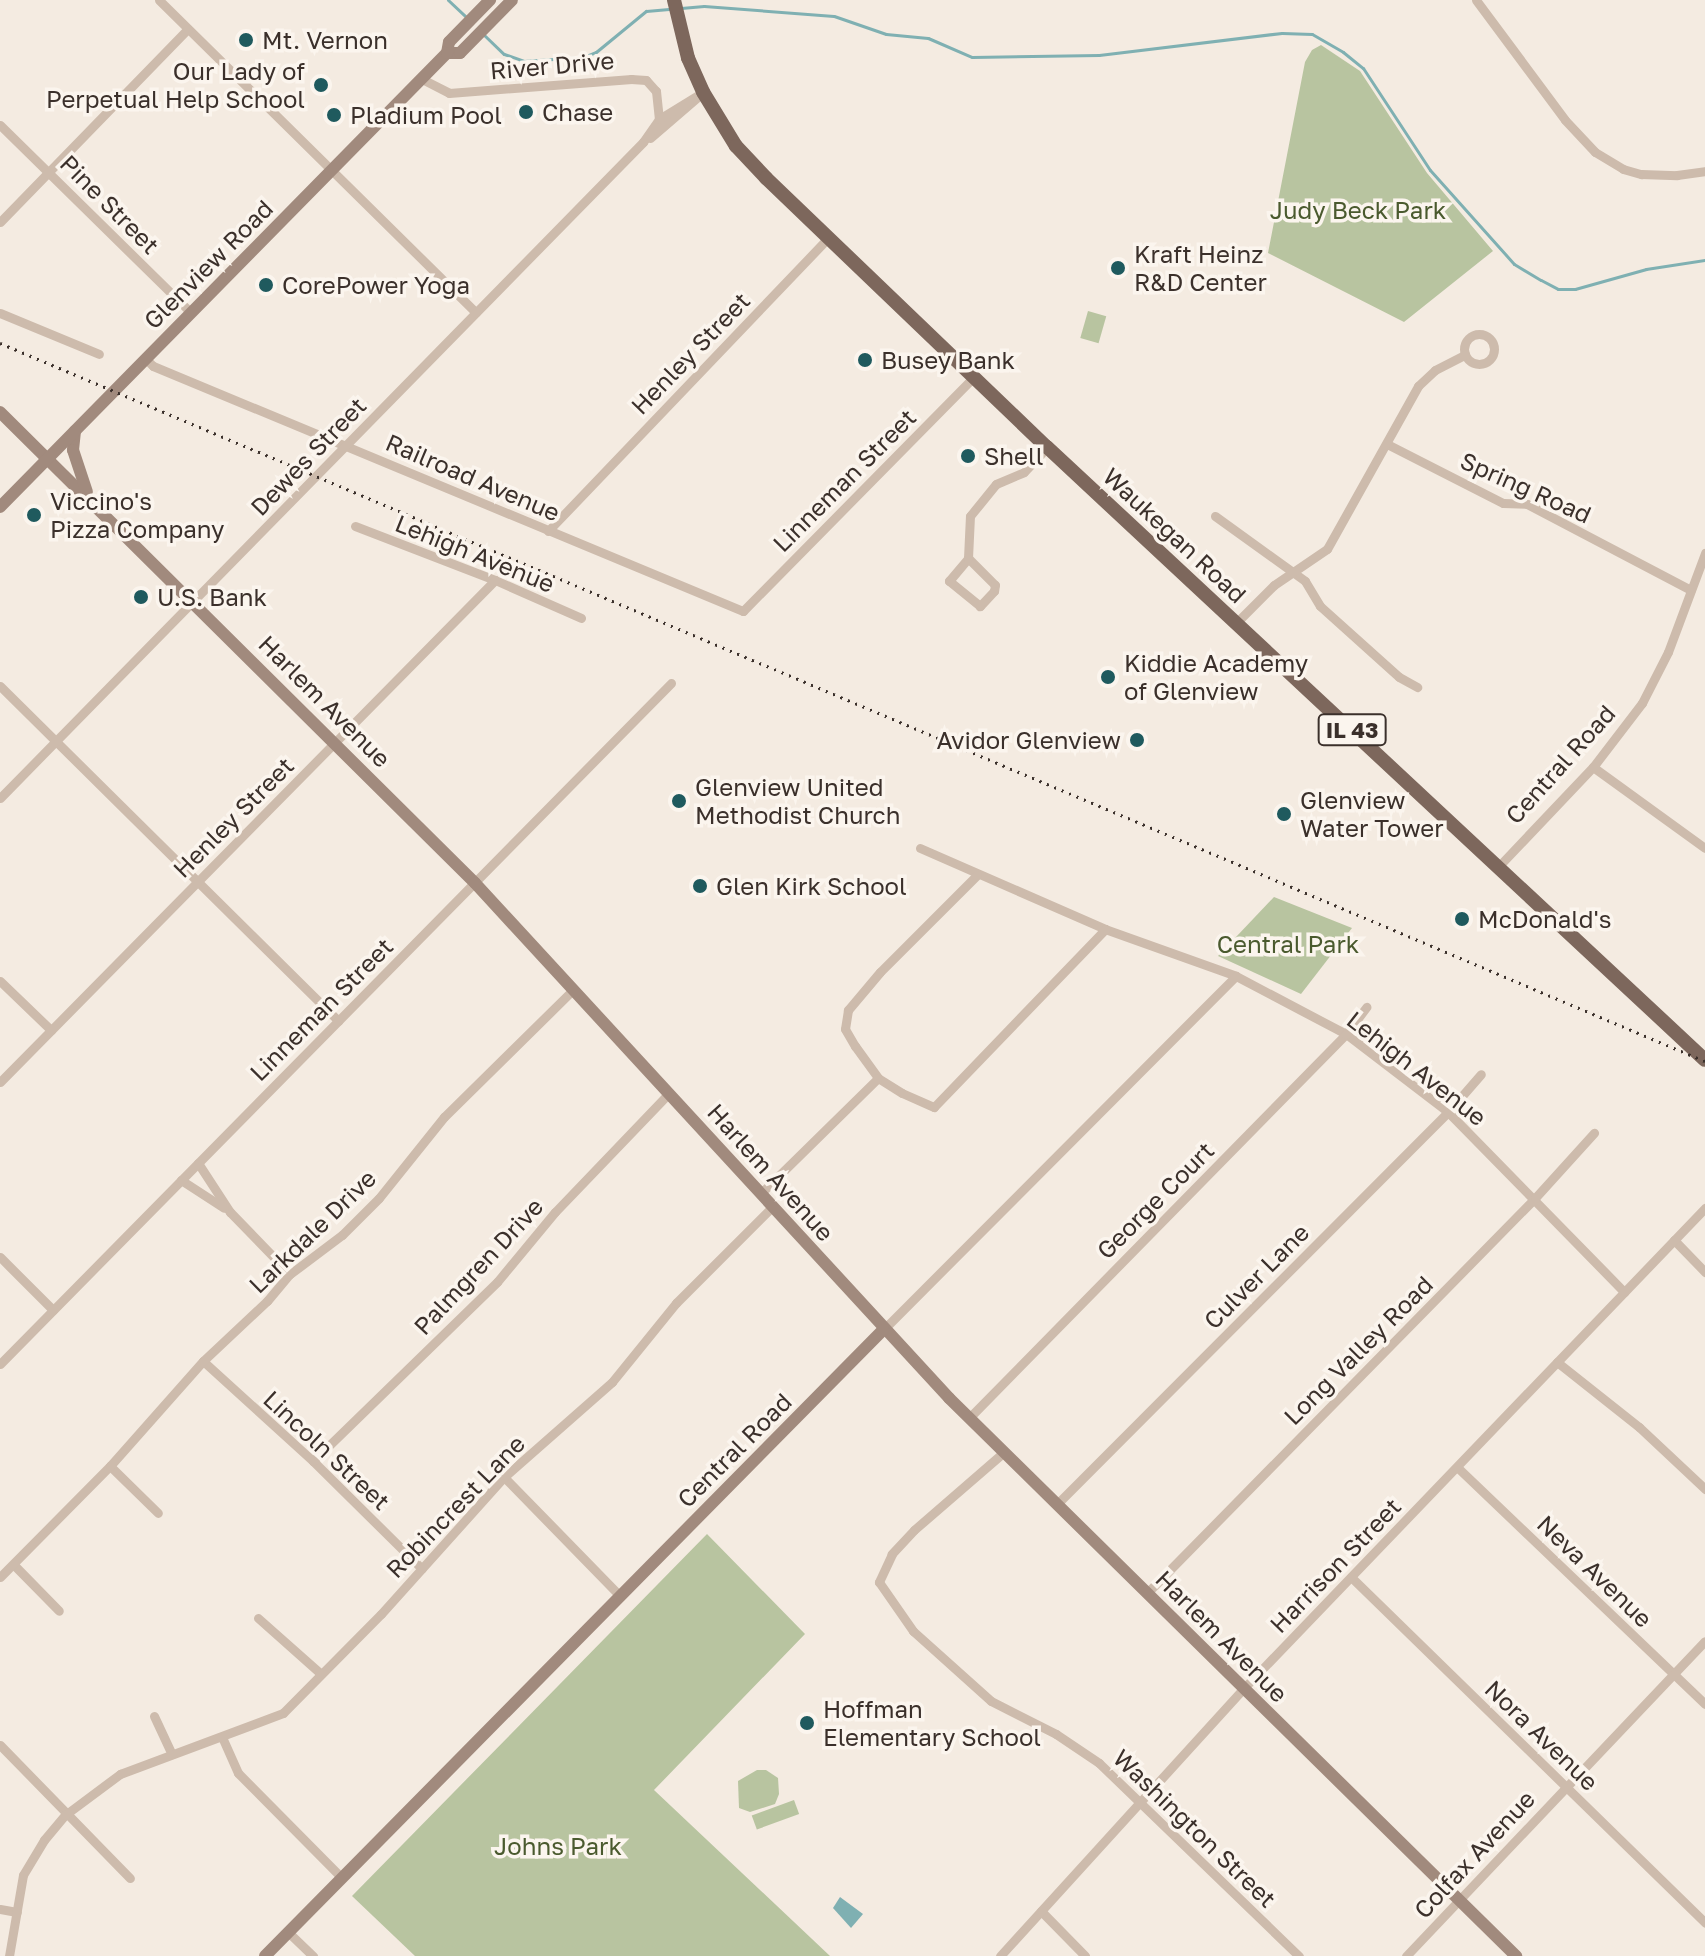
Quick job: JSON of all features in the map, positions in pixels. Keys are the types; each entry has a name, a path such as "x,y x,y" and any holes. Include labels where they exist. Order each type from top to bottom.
{"main road":[{"name":"Glenview Road","path":"447,53 460,53 512,0"},
{"name":"Waukegan Road","path":"674,0 703,92 736,146 973,378 1705,1060"},
{"name":"Glenview Road","path":"0,507 422,79 447,53 449,42 487,3"},
{"name":"Harlem Avenue","path":"0,412 336,741 475,883 883,1330 969,1418 1516,1956"},
{"path":"75,431 75,461 92,502"},
{"name":"Central Road","path":"265,1956 883,1330"}],"street":[{"path":"159,0 476,313"},
{"path":"1476,0 1557,110 1595,152 1623,169 1641,174 1677,175 1705,171"},
{"path":"0,222 188,29"},
{"name":"River Drive","path":"422,79 449,93 646,80 656,91 659,119"},
{"name":"Dewes Street","path":"0,798 643,142 659,119 703,92"},
{"name":"Dewes Street","path":"643,142 680,115 703,92"},
{"name":"Pine Street","path":"0,125 191,313"},
{"name":"Henley Street","path":"548,531 828,238"},
{"path":"0,313 99,354"},
{"path":"1237,622 1290,572 1314,561 1327,549 1418,386 1435,370 1465,355"},
{"name":"Railroad Avenue","path":"146,359 153,366 743,611"},
{"name":"Linneman Street","path":"743,611 973,378"},
{"name":"Spring Road","path":"1387,444 1503,503 1527,504 1691,590"},
{"path":"968,558 995,585 994,591 980,606 949,581 968,558 968,525 974,507 1000,480 1024,472 1047,447"},
{"path":"1215,516 1310,586 1320,606 1399,677 1417,687"},
{"name":"Lehigh Avenue","path":"355,526 495,580 581,618"},
{"name":"Central Road","path":"1498,867 1593,767 1653,684 1705,553"},
{"name":"Henley Street","path":"0,1082 495,580"},
{"name":"Linneman Street","path":"0,1364 671,683"},
{"path":"0,686 338,1021"},
{"path":"1593,767 1705,848"},
{"name":"Lehigh Avenue","path":"920,848 1105,929 1236,976 1346,1034 1448,1112 1624,1292"},
{"path":"977,875 880,972 848,1010 845,1029 878,1078 934,1107 1105,929"},
{"name":"Central Road","path":"883,1330 1236,976"},
{"path":"0,981 51,1030"},
{"name":"Larkdale Drive","path":"0,1577 110,1466 203,1361 267,1301 290,1274 342,1235 379,1198 444,1117 573,990"},
{"name":"George Court","path":"969,1418 1346,1034 1366,1007"},
{"name":"Culver Lane","path":"1057,1504 1448,1112 1481,1074"},
{"path":"760,1194 878,1078"},
{"name":"Palmgren Drive","path":"313,1461 497,1282 555,1212 669,1093"},
{"name":"Long Valley Road","path":"1147,1593 1535,1198 1594,1133"},
{"path":"198,1163 230,1212 290,1274"},
{"path":"181,1180 230,1212"},
{"name":"Robincrest Lane","path":"9,1956 23,1875 44,1840 65,1815 120,1774 171,1752 222,1737 283,1713 422,1569 504,1477 612,1382 676,1303 772,1207"},
{"name":"Harrison Street","path":"1000,1956 1244,1688 1705,1208"},
{"path":"1674,1240 1705,1272"},
{"path":"0,1257 53,1310"},
{"name":"Lincoln Street","path":"203,1361 313,1461 422,1569"},
{"path":"1557,1362 1639,1427 1705,1489"},
{"name":"Washington Street","path":"1004,1452 914,1530 892,1554 879,1582 913,1631 991,1701 1067,1741 1103,1766 1142,1800 1299,1956"},
{"path":"110,1466 158,1513"},
{"name":"Neva Avenue","path":"1457,1467 1705,1704"},
{"path":"504,1477 620,1596"},
{"path":"14,1565 59,1611"},
{"name":"Nora Avenue","path":"1351,1577 1705,1923"},
{"path":"258,1618 320,1673"},
{"name":"Colfax Avenue","path":"1406,1956 1705,1641"},
{"path":"154,1716 171,1752"},
{"path":"222,1737 238,1773 342,1878"},
{"path":"0,1745 65,1815 130,1878"},
{"path":"0,1909 17,1912"},
{"path":"1041,1911 1085,1956"},
{"path":"288,1932 313,1956"}],"green space":[{"name":"Judy Beck Park","path":"1321,45 1360,71 1427,173 1493,251 1404,322 1268,253 1305,62 1312,50"},
{"path":"1088,311 1106,316 1099,343 1080,338"},
{"name":"Central Park","path":"1274,897 1352,928 1301,994 1218,956"},
{"name":"Johns Park","path":"707,1534 805,1634 654,1790 830,1956 415,1956 352,1896"},
{"path":"757,1770 766,1770 778,1778 779,1794 775,1804 750,1812 739,1808 738,1781"},
{"path":"794,1800 799,1814 757,1829 752,1815"}],"water":[{"path":"840,1897 863,1914 851,1928 833,1908"}],"waterway":[{"path":"448,0 466,17"},
{"path":"681,8 704,6 834,16 886,34 928,38 972,57 1099,55 1282,33 1312,34 1363,68 1430,170 1514,264 1541,280 1558,289 1575,289 1646,269 1705,260"},
{"path":"482,33 504,54 524,61 584,57 596,52 646,11 669,9"}],"railway":[{"path":"0,343 1705,1061"}],"place":[{"name":"Mt. Vernon","path":"246,40"},
{"name":"Our Lady of Perpetual Help School","path":"321,85"},
{"name":"Chase","path":"526,112"},
{"name":"Pladium Pool","path":"334,115"},
{"name":"Kraft Heinz R&D Center","path":"1118,268"},
{"name":"CorePower Yoga","path":"266,285"},
{"name":"Busey Bank","path":"865,360"},
{"name":"Shell","path":"968,456"},
{"name":"Viccino's Pizza Company","path":"34,515"},
{"name":"U.S. Bank","path":"141,597"},
{"name":"Kiddie Academy of Glenview","path":"1108,677"},
{"name":"Avidor Glenview","path":"1137,740"},
{"name":"Glenview United Methodist Church","path":"679,801"},
{"name":"Glenview Water Tower","path":"1284,814"},
{"name":"Glen Kirk School","path":"700,886"},
{"name":"McDonald's","path":"1462,919"},
{"name":"Hoffman Elementary School","path":"807,1723"}]}
